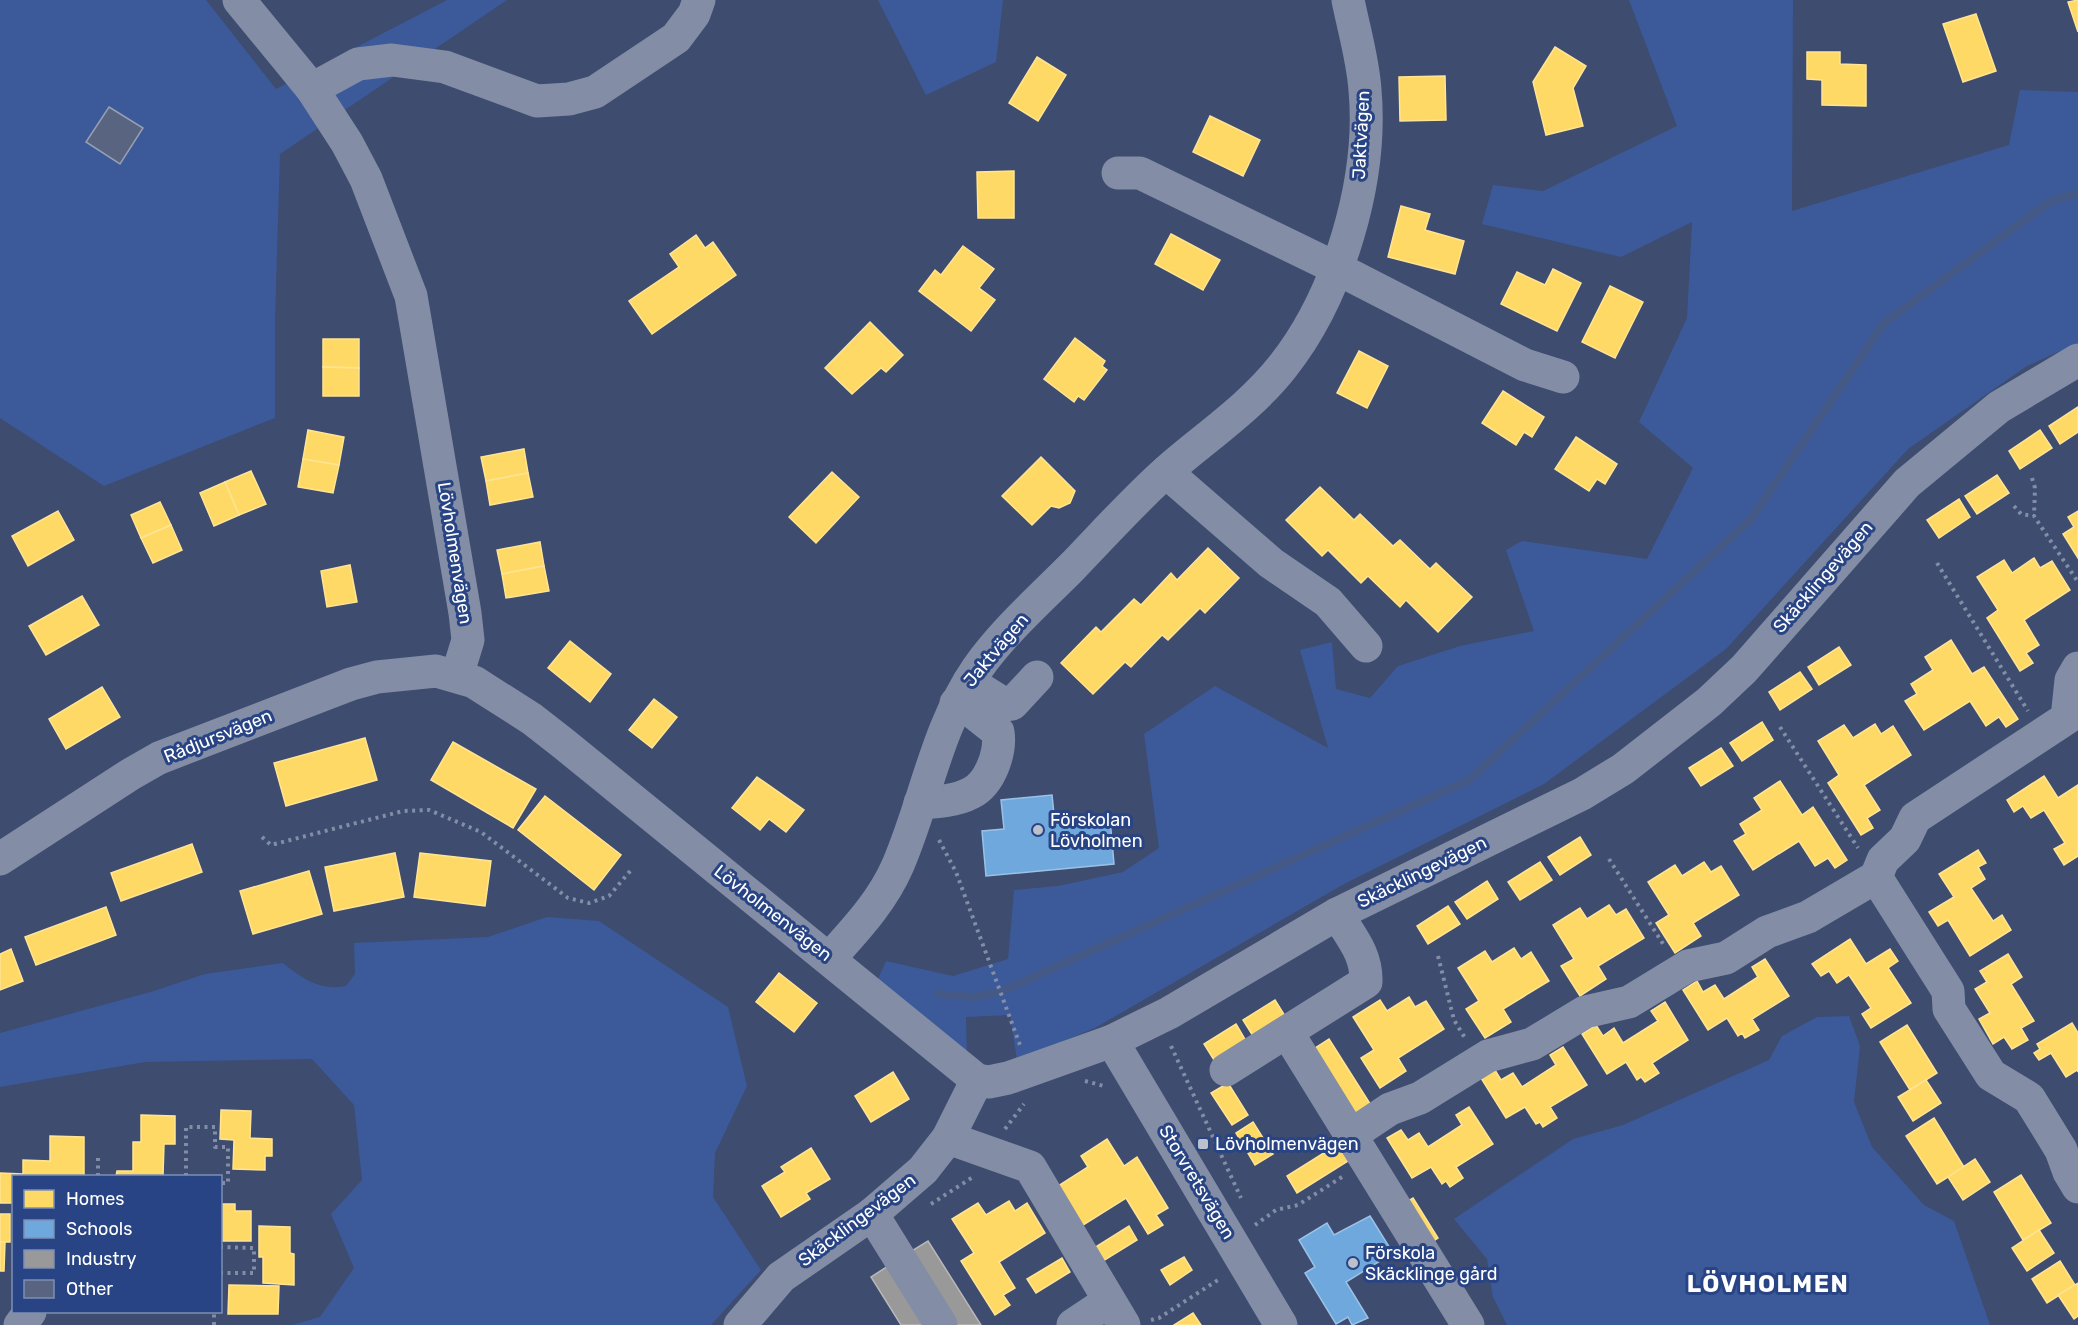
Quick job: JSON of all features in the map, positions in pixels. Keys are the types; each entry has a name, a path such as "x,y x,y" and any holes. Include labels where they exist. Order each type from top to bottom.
{"street":[{"name":"Lövholmenvägen","path":"239,0 312,89 347,143 366,179 411,296 465,613 468,640 457,676 481,686 532,719 978,1080"},
{"path":"312,89 358,64 392,60 445,67 537,101 569,99 596,92 676,38 694,14 699,0"},
{"name":"Jaktvägen","path":"830,958 873,910 888,885 920,803 945,726 979,667 1037,602 1166,472 1233,416 1284,365 1321,310 1338,269 1360,181 1366,114 1365,88 1348,0"},
{"path":"1118,173 1140,173 1338,269 1525,365 1563,377"},
{"name":"Skäcklingevägen","path":"740,1325 780,1277 872,1214 924,1170 948,1138 978,1080 989,1082 1112,1041 1169,1013 1337,914 1582,794 1656,744 1709,702 1744,669 1906,483 1999,407 2078,360"},
{"path":"1166,472 1271,564 1328,602 1366,646"},
{"path":"1351,1135 1390,1109 1420,1098 1488,1056 1532,1044 1585,1012 1629,1002 1688,966 1726,958 1767,932 1808,917 1876,877 1883,860 1905,839 1915,818 2063,729 2071,680 2078,668"},
{"name":"Rådjursvägen","path":"0,859 131,774 193,744 351,684 377,677 436,671 457,676"},
{"path":"963,692 1006,705 1012,704 1037,677"},
{"path":"920,803 942,802 973,793 992,769 1000,747 998,732 969,709 963,692"},
{"path":"1876,877 1948,991 1948,1009 1991,1075 2030,1098 2061,1150 2078,1187"},
{"path":"1226,1070 1366,982 1363,954 1337,914"},
{"path":"1287,1032 1468,1325"},
{"name":"Storvretsvägen","path":"1112,1041 1281,1325"},
{"path":"948,1138 1030,1167 1117,1313 1073,1325"},
{"path":"872,1214 941,1325"}],"path":[{"path":"2032,478 2035,488 2034,516 2078,582"},
{"path":"2014,506 2021,514 2034,516"},
{"path":"1937,563 2063,729"},
{"path":"1780,727 1876,877"},
{"path":"920,803 956,872 1029,1070"},
{"path":"262,837 271,845 403,811 429,810 481,832 568,898 589,903 609,896 631,870"},
{"path":"1609,859 1680,970"},
{"path":"1438,956 1454,1020 1479,1062"},
{"path":"186,1175 186,1127 214,1127 214,1147 228,1147 228,1183 222,1183"},
{"path":"98,1156 98,1175"},
{"path":"222,1247 254,1248 254,1273 222,1273"}],"shaded area":[{"path":"0,0 206,0 276,89 447,0 507,0 280,154 275,319 275,418 104,486 0,418"},
{"path":"878,0 1003,0 996,62 926,95"},
{"path":"1629,0 1793,0 1792,211 2009,145 2020,90 2078,92 2078,343 2027,366 1908,449 1726,649 1544,784 1344,884 1095,1028 1017,1060 1010,1015 966,1017 967,1062 875,986 886,961 953,976 1008,959 1014,890 1058,886 1123,872 1159,848 1144,734 1215,686 1328,748 1300,650 1332,642 1336,689 1370,698 1398,666 1460,646 1534,631 1506,550 1522,541 1647,559 1693,468 1639,422 1687,318 1692,222 1621,257 1482,224 1493,185 1543,191 1677,126"},
{"path":"547,917 599,921 728,1007 747,1086 715,1153 713,1197 761,1270 711,1325 292,1325 320,1317 354,1268 331,1214 362,1180 354,1105 312,1059 145,1062 0,1087 0,1033 154,991 205,974 283,963 320,985 346,986 355,974 354,943 488,937"},
{"path":"1849,1016 1860,1046 1854,1102 1872,1147 1924,1205 1954,1221 1990,1325 1507,1325 1493,1297 1487,1259 1454,1219 1573,1139 1623,1125 1769,1060 1782,1036 1817,1017"}],"building: Homes":[{"path":"2078,0 2078,32 2068,2"},
{"path":"1976,14 1996,71 1963,82 1943,24"},
{"path":"1555,47 1586,66 1573,88 1583,126 1546,135 1533,82"},
{"path":"1807,52 1840,52 1840,64 1866,65 1866,106 1822,105 1822,80 1807,79"},
{"path":"1037,57 1066,75 1038,121 1009,103"},
{"path":"1445,76 1446,120 1400,121 1399,77"},
{"path":"1210,116 1260,140 1243,176 1193,152"},
{"path":"1014,171 1014,218 978,218 977,172"},
{"path":"1401,206 1430,214 1425,230 1464,241 1455,274 1388,257"},
{"path":"1171,234 1220,260 1203,290 1155,264"},
{"path":"696,235 705,248 713,242 736,275 652,334 629,301 679,267 670,254"},
{"path":"963,246 994,269 979,288 995,300 971,331 919,291 935,270 941,275"},
{"path":"1553,269 1581,283 1557,331 1501,304 1517,272 1545,285"},
{"path":"1610,286 1643,302 1615,358 1582,342"},
{"path":"870,322 903,355 886,372 881,368 852,394 825,368"},
{"path":"1075,338 1105,361 1102,366 1107,370 1084,400 1078,396 1074,402 1044,379"},
{"path":"323,339 359,339 359,368 323,367"},
{"path":"1359,351 1388,366 1367,408 1337,393"},
{"path":"323,367 359,368 359,396 323,396"},
{"path":"1503,391 1544,417 1532,437 1524,432 1516,445 1482,423"},
{"path":"2078,407 2078,432 2060,444 2049,426"},
{"path":"308,430 344,437 339,465 303,459"},
{"path":"2040,430 2052,448 2020,469 2009,451"},
{"path":"1576,437 1617,464 1605,484 1597,479 1589,491 1555,469"},
{"path":"524,449 528,473 486,481 481,457"},
{"path":"1041,457 1075,491 1070,503 1059,508 1051,506 1032,525 1002,496"},
{"path":"303,459 339,465 333,493 298,487"},
{"path":"251,471 266,504 239,515 225,482"},
{"path":"832,472 859,497 816,543 789,517"},
{"path":"528,473 533,497 490,505 486,481"},
{"path":"1997,475 2009,493 1977,514 1965,496"},
{"path":"225,482 239,515 214,526 200,493"},
{"path":"1320,487 1354,520 1360,514 1393,546 1400,540 1430,569 1436,563 1472,597 1438,632 1406,600 1400,607 1368,576 1361,583 1328,550 1322,556 1286,520"},
{"path":"1959,499 1970,517 1939,538 1927,520"},
{"path":"160,502 171,525 141,538 131,515"},
{"path":"58,511 74,540 28,566 12,536"},
{"path":"2078,511 2078,558 2063,534 2074,527 2068,517"},
{"path":"171,525 182,550 153,563 141,538"},
{"path":"540,542 544,566 502,574 497,550"},
{"path":"1208,548 1239,578 1205,613 1200,608 1168,640 1162,635 1131,667 1125,662 1093,694 1061,663 1096,627 1101,632 1134,599 1141,605 1171,573 1177,580"},
{"path":"2034,558 2040,568 2052,561 2070,590 2024,620 2039,645 2026,653 2033,663 2020,671 1987,618 1998,610 1977,577 2004,560 2012,573"},
{"path":"350,565 357,602 327,607 321,571"},
{"path":"544,566 549,591 506,598 502,574"},
{"path":"82,596 99,625 46,655 29,626"},
{"path":"1951,640 1972,674 1984,667 2018,719 2006,727 1999,717 1986,726 1970,701 1924,730 1905,701 1917,694 1911,684 1933,670 1925,657"},
{"path":"570,641 611,674 590,702 548,668"},
{"path":"1839,647 1851,665 1819,685 1808,667"},
{"path":"1800,672 1812,689 1780,710 1769,692"},
{"path":"102,687 120,717 66,749 49,719"},
{"path":"654,699 677,717 652,748 629,730"},
{"path":"1762,722 1773,740 1742,761 1730,743"},
{"path":"1875,724 1881,734 1893,726 1911,755 1864,785 1880,810 1867,818 1873,828 1861,835 1828,783 1839,775 1818,741 1844,725 1853,738"},
{"path":"365,738 377,780 286,806 274,763"},
{"path":"453,742 536,789 513,828 431,780"},
{"path":"1721,748 1733,766 1701,786 1689,768"},
{"path":"2044,776 2058,798 2078,785 2078,856 2064,865 2054,849 2065,843 2044,810 2031,818 2023,806 2014,812 2007,800"},
{"path":"757,777 804,810 786,832 769,819 760,830 732,808"},
{"path":"1780,781 1802,815 1813,807 1847,860 1835,868 1828,858 1815,866 1799,841 1753,870 1734,841 1746,834 1740,824 1762,810 1754,798"},
{"path":"545,796 621,855 594,890 518,830"},
{"path":"1580,837 1591,855 1560,875 1548,857"},
{"path":"192,844 202,872 121,901 111,873"},
{"path":"1978,850 1986,863 1978,867 1985,879 1971,888 1993,921 2002,915 2011,930 1970,956 1948,920 1938,926 1929,912 1954,897 1939,874"},
{"path":"395,853 404,897 334,911 325,867"},
{"path":"420,853 491,861 485,906 414,897"},
{"path":"1540,862 1552,880 1520,900 1508,882"},
{"path":"1704,862 1711,872 1721,866 1739,895 1693,923 1701,936 1675,953 1656,923 1669,915 1648,882 1675,865 1682,876"},
{"path":"309,871 322,914 253,934 240,891"},
{"path":"1487,881 1498,899 1467,919 1455,902"},
{"path":"1609,905 1616,915 1626,909 1644,938 1598,966 1606,979 1580,996 1561,966 1574,959 1553,925 1580,908 1587,919"},
{"path":"1448,906 1460,924 1428,944 1417,926"},
{"path":"106,907 116,935 36,965 25,937"},
{"path":"1850,939 1866,964 1890,949 1898,961 1888,968 1911,1003 1871,1028 1862,1014 1871,1008 1849,975 1837,983 1829,971 1821,976 1812,964"},
{"path":"1514,948 1521,959 1531,952 1549,981 1503,1009 1511,1022 1485,1038 1466,1009 1479,1001 1458,968 1485,951 1492,962"},
{"path":"11,949 23,981 0,990 0,954"},
{"path":"2008,954 2022,977 2011,984 2034,1021 2021,1028 2028,1040 2012,1049 2004,1037 1993,1044 1979,1019 1990,1013 1975,989 1987,982 1980,971"},
{"path":"1765,959 1789,996 1752,1019 1759,1030 1745,1038 1742,1033 1738,1036 1727,1018 1708,1030 1683,990 1697,981 1703,992 1715,985 1724,999 1758,977 1752,967"},
{"path":"779,973 817,1003 794,1032 756,1002"},
{"path":"1409,997 1415,1007 1426,1001 1444,1029 1398,1058 1406,1071 1380,1088 1361,1058 1374,1050 1353,1017 1380,1000 1387,1011"},
{"path":"1275,1000 1285,1016 1253,1036 1243,1020"},
{"path":"1665,1002 1688,1040 1652,1063 1659,1073 1645,1082 1641,1077 1637,1080 1626,1062 1607,1074 1582,1034 1596,1025 1603,1036 1614,1028 1623,1043 1658,1021 1651,1011"},
{"path":"2072,1023 2078,1033 2078,1072 2077,1070 2066,1077 2051,1053 2039,1060 2034,1053 2040,1049 2037,1044"},
{"path":"1236,1024 1246,1041 1214,1060 1204,1044"},
{"path":"1907,1025 1937,1073 1910,1090 1880,1042"},
{"path":"1329,1039 1374,1110 1356,1121 1312,1050"},
{"path":"1563,1047 1587,1085 1550,1107 1557,1118 1543,1127 1540,1122 1536,1124 1525,1107 1506,1118 1481,1078 1495,1070 1501,1080 1513,1073 1522,1087 1556,1065 1550,1055"},
{"path":"893,1072 909,1099 871,1122 855,1096"},
{"path":"1926,1080 1941,1103 1913,1121 1898,1097"},
{"path":"1228,1083 1248,1115 1232,1125 1211,1093"},
{"path":"1469,1107 1493,1144 1456,1167 1463,1178 1450,1187 1446,1181 1442,1184 1431,1167 1412,1178 1387,1138 1401,1130 1408,1140 1419,1133 1428,1147 1462,1125 1456,1115"},
{"path":"221,1110 251,1111 250,1138 272,1139 272,1156 265,1156 265,1170 233,1169 234,1140 220,1139"},
{"path":"141,1115 175,1116 175,1144 164,1144 163,1175 116,1175 117,1171 133,1171 133,1142 141,1142"},
{"path":"1934,1118 1964,1167 1937,1184 1906,1136"},
{"path":"1253,1122 1273,1154 1255,1165 1236,1133"},
{"path":"50,1136 84,1137 84,1175 12,1175 12,1203 0,1203 0,1173 23,1174 23,1160 50,1161"},
{"path":"1107,1139 1124,1166 1137,1157 1168,1208 1156,1215 1163,1225 1148,1234 1126,1198 1080,1227 1055,1188 1088,1167 1081,1156"},
{"path":"1338,1144 1348,1161 1297,1193 1287,1176"},
{"path":"811,1148 830,1179 806,1193 810,1199 781,1217 762,1186 785,1172 781,1167"},
{"path":"1975,1159 1990,1182 1963,1200 1948,1177"},
{"path":"2021,1175 2051,1223 2023,1240 1994,1192"},
{"path":"1413,1198 1438,1238 1426,1246 1400,1206"},
{"path":"1009,1201 1015,1211 1027,1203 1045,1233 999,1262 1015,1288 1003,1295 1010,1305 995,1315 961,1261 974,1253 952,1219 978,1203 986,1215"},
{"path":"222,1204 235,1204 235,1211 251,1211 251,1241 222,1241"},
{"path":"0,1214 10,1214 10,1242 0,1242"},
{"path":"259,1226 290,1227 290,1253 294,1254 294,1285 263,1283 263,1257 259,1257"},
{"path":"1129,1226 1137,1240 1103,1261 1094,1248"},
{"path":"2039,1230 2054,1253 2027,1271 2012,1248"},
{"path":"0,1242 5,1242 4,1271 0,1271"},
{"path":"1184,1257 1192,1270 1170,1285 1161,1270"},
{"path":"1062,1258 1070,1272 1036,1293 1027,1279"},
{"path":"2060,1261 2075,1285 2047,1303 2032,1279"},
{"path":"2078,1283 2078,1316 2074,1319 2058,1295"},
{"path":"229,1285 279,1286 278,1314 228,1314"},
{"path":"1193,1313 1201,1325 1174,1325"}],"building: Schools":[{"path":"1052,795 1055,824 1110,819 1114,864 986,876 982,831 1004,829 1001,800"},
{"path":"1370,1216 1393,1253 1346,1282 1368,1318 1352,1325 1348,1317 1336,1324 1305,1273 1315,1267 1299,1240 1327,1223 1334,1235"}],"building: Industry":[{"path":"928,1241 981,1325 956,1325 910,1252"},
{"path":"888,1266 925,1325 901,1325 871,1277"}],"building: Other":[{"path":"109,107 143,128 120,164 86,142"}],"waterway":[{"path":"938,994 973,997 1000,992 1469,780 1751,519 1884,323 2049,202 2078,193"}],"place":[{"name":"Förskolan Lövholmen","path":"1038,830"},
{"name":"Lövholmenvägen","path":"1203,1144"},
{"name":"Förskola Skäcklinge gård","path":"1353,1263"}],"district":[{"name":"LÖVHOLMEN","path":"1768,1284"}]}
